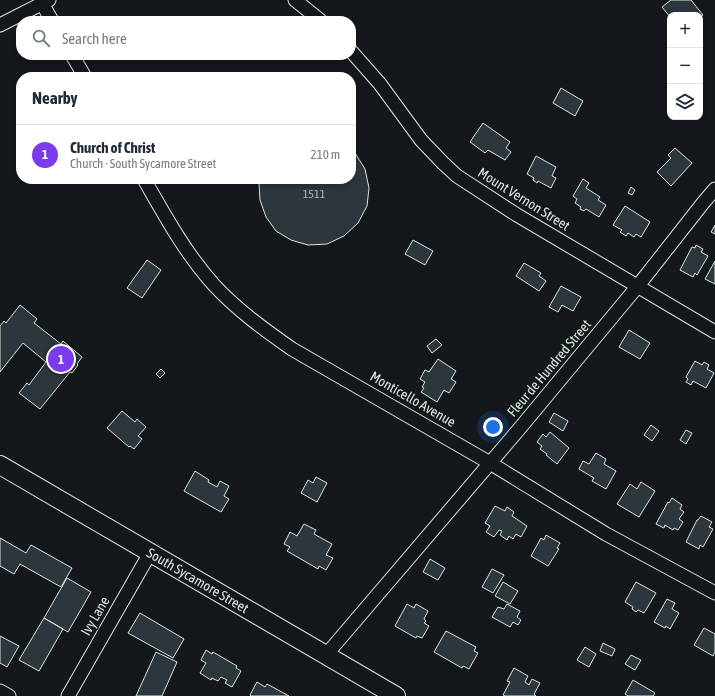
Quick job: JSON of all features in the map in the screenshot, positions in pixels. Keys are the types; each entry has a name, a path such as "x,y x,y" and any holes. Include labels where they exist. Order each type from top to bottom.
{"main road":[{"name":"South Sycamore Street","path":"0,465 396,696"}],"street":[{"path":"295,0 315,16"},
{"path":"18,16 46,2 50,16"},
{"path":"0,25 16,17"},
{"name":"Mount Vernon Street","path":"356,57 380,84 421,140 457,176 517,215 715,332"},
{"path":"75,60 82,72"},
{"name":"Monticello Avenue","path":"147,184 191,256 215,286 262,328 292,348 490,463 606,534 715,594"},
{"name":"Fleur de Hundred Street","path":"326,655 490,463 637,287 715,189"},
{"name":"Ivy Lane","path":"68,696 150,553"},
{"path":"0,691 9,696"}],"building":[{"path":"671,0 691,0 701,12 667,12 667,13 662,7"},
{"path":"561,88 583,101 575,116 553,103"},
{"path":"483,123 510,142 506,148 511,152 505,160 488,150 485,153 470,142"},
{"path":"675,148 692,163 671,186 657,172 671,158 668,155"},
{"path":"356,155 365,169 369,188 367,206 358,223 344,236 327,244 308,245 291,240 276,231 266,217 260,200 259,184 356,184"},
{"path":"536,156 556,167 552,176 556,178 551,188 538,181 537,183 533,180 534,178 527,174"},
{"path":"583,179 589,183 586,188 600,197 598,200 606,205 599,217 586,209 584,211 580,209 581,207 575,203 577,199 573,196"},
{"path":"631,187 635,190 632,195 628,193"},
{"path":"625,206 650,222 641,237 636,234 634,237 628,233 626,236 620,232 622,230 613,225"},
{"path":"715,225 715,234 711,232"},
{"path":"413,240 433,251 425,265 405,254"},
{"path":"696,245 703,249 701,252 708,256 697,275 695,273 693,277 680,270 692,247 695,248"},
{"path":"147,260 161,270 142,298 127,288"},
{"path":"715,261 715,284 705,279"},
{"path":"524,263 541,273 539,276 546,281 539,291 516,276"},
{"path":"561,286 581,297 573,311 562,305 558,312 549,307"},
{"path":"20,305 37,319 34,323 61,344 63,341 82,357 72,373 70,372 40,409 19,393 27,383 29,385 46,362 23,343 0,372 0,326 4,321 6,323"},
{"path":"629,330 650,343 640,359 619,347"},
{"path":"436,339 442,345 432,353 427,346"},
{"path":"438,359 456,371 451,379 456,382 449,393 444,390 437,402 421,392 424,388 422,387 425,382 420,379 425,370 429,372"},
{"path":"695,361 702,365 704,362 709,365 707,369 714,373 706,388 693,381 691,385 686,382 688,379 686,377"},
{"path":"161,369 165,373 160,378 156,374"},
{"path":"122,411 135,422 137,419 146,427 138,436 142,439 134,449 130,446 129,447 107,428"},
{"path":"554,413 568,421 563,431 549,422"},
{"path":"651,425 659,431 652,441 644,435"},
{"path":"686,430 692,433 686,444 680,440"},
{"path":"550,432 569,448 557,464 540,449 542,446 537,442 543,434 546,437"},
{"path":"596,453 606,459 604,464 616,471 606,489 592,481 594,478 579,469 583,461 589,464"},
{"path":"195,471 209,480 208,482 217,487 220,481 229,486 224,496 229,499 221,512 184,491"},
{"path":"316,477 327,483 317,502 301,493 308,480 313,483"},
{"path":"641,482 655,491 639,517 617,504 630,484 637,489"},
{"path":"672,498 682,505 680,509 684,512 679,519 683,522 678,530 674,528 673,530 665,525 664,528 656,524 668,502 669,503"},
{"path":"495,506 505,511 507,507 514,512 512,516 527,526 521,537 516,534 513,539 509,536 507,540 500,535 502,531 499,530 494,537 486,532 490,526 485,523"},
{"path":"701,516 712,522 709,527 713,529 703,547 700,545 699,549 686,542 697,520"},
{"path":"304,524 316,530 314,534 332,544 326,555 333,558 326,570 319,566 318,569 287,551 290,547 284,544 290,532 297,536"},
{"path":"546,535 560,543 557,548 559,549 548,566 531,556 541,538 544,540"},
{"path":"0,538 26,553 31,545 72,568 61,587 20,564 14,574 0,566"},
{"path":"430,559 445,568 438,580 423,572"},
{"path":"492,569 504,575 493,593 482,587"},
{"path":"67,578 91,592 68,632 44,618"},
{"path":"503,582 518,591 510,604 495,596"},
{"path":"636,582 656,593 644,613 638,610 636,612 632,609 633,607 625,602"},
{"path":"667,599 675,603 672,609 679,613 670,629 654,622"},
{"path":"407,604 414,608 416,604 428,611 424,619 426,621 424,623 429,626 422,638 417,636 416,638 395,626"},
{"path":"507,604 520,611 517,617 521,620 518,625 513,622 510,627 492,617 498,607 504,609"},
{"path":"140,613 184,639 173,658 128,633"},
{"path":"44,618 63,629 39,671 19,660"},
{"path":"704,628 715,634 715,652 713,656 694,645"},
{"path":"446,631 476,647 474,651 478,653 469,669 463,666 462,668 434,652"},
{"path":"0,636 19,646 7,667 0,663"},
{"path":"603,643 615,649 612,656 600,651"},
{"path":"585,647 596,654 589,667 577,660"},
{"path":"206,650 212,654 213,652 237,666 236,668 241,671 232,687 225,683 227,680 221,677 218,681 212,678 211,680 200,673 206,663 201,660"},
{"path":"156,652 177,662 162,696 136,696"},
{"path":"631,655 641,660 635,670 625,664"},
{"path":"514,668 528,676 525,682 529,685 532,679 540,683 534,694 536,696 503,695 510,682 507,681"},
{"path":"633,680 655,693 653,696 628,696 625,694"},
{"path":"257,682 265,687 267,684 289,696 251,696 250,695"}],"place":[{"name":"Church of Christ","path":"61,359"}]}
